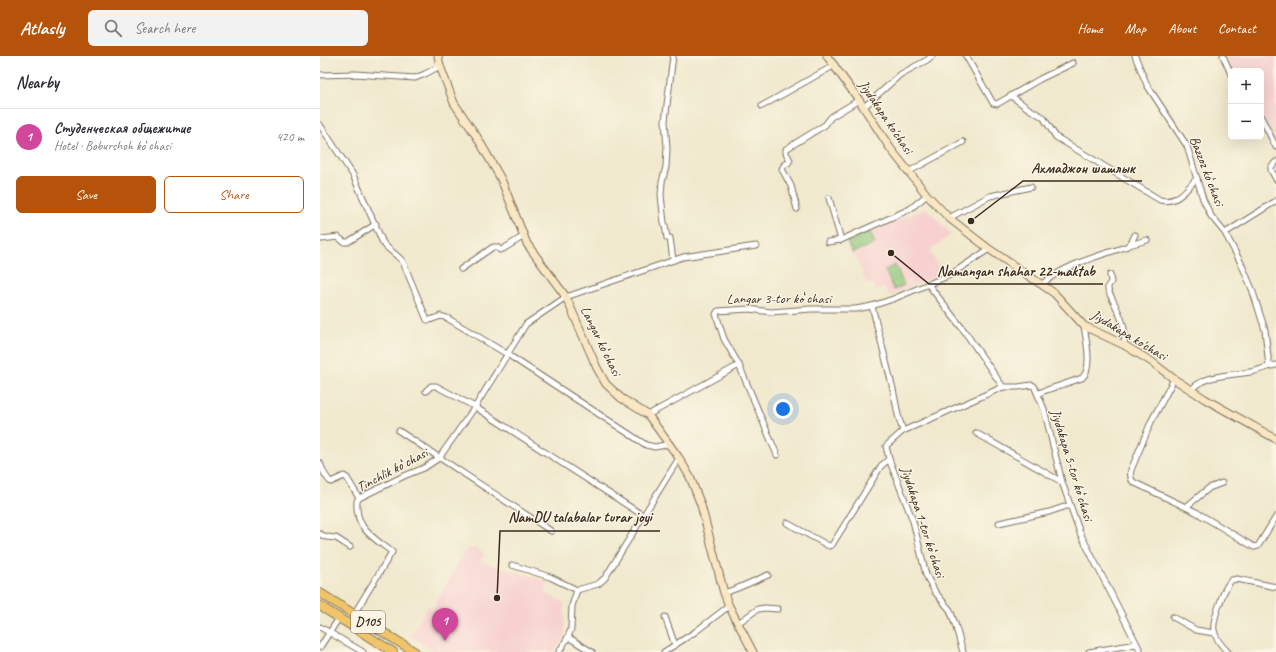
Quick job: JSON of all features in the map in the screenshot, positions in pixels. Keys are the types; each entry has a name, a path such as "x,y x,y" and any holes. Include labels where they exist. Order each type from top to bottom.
{"main road":[{"name":"D105","path":"320,593 415,652"},
{"name":"D105","path":"320,606 393,652"}],"street":[{"name":"Langar koʻchasi","path":"438,56 440,66 454,103 477,137 501,179 527,244 566,297 597,368 606,384 621,398 648,415 670,444 690,477 701,505 724,593 729,606 753,652"},
{"path":"673,56 665,121 667,148 666,167 661,194 664,223 667,238 670,238 673,260"},
{"name":"Jiydakapa ko'chasi","path":"827,56 860,100 890,148 908,172 949,218 990,249 1054,293 1084,326 1124,345 1152,362 1191,390 1276,439"},
{"path":"864,107 901,74 932,56"},
{"path":"966,56 993,103 997,104 1056,70 1073,63"},
{"name":"Bazzoz koʻchasi","path":"1135,56 1147,85 1187,146 1211,216 1225,233 1241,263 1265,330 1269,366"},
{"path":"1223,56 1228,68"},
{"path":"320,75 355,74 415,78 440,66"},
{"path":"762,106 835,66"},
{"path":"1011,96 1043,117 1056,137 1160,200 1174,200 1180,196 1197,178"},
{"path":"797,209 791,186 782,169 790,160 786,153 786,149 825,125 831,117 860,100"},
{"path":"1264,123 1276,147"},
{"path":"320,124 354,175 386,248 397,255 403,262 427,320 441,316 447,318 507,354 646,445 655,447 670,444"},
{"path":"908,172 963,142"},
{"path":"1276,162 1271,167 1271,170 1276,179"},
{"path":"949,218 990,196 1031,187"},
{"path":"828,242 841,240 910,209 927,195"},
{"path":"829,198 841,240"},
{"path":"1225,233 1276,202"},
{"path":"322,239 338,237 344,242 348,242 376,224"},
{"path":"1128,246 1132,242 1135,235"},
{"path":"461,269 493,247 500,250 503,249 524,236"},
{"path":"1042,284 1052,276 1070,267 1146,240"},
{"name":"Tinchlik koʻchasi","path":"354,614 392,552 367,533 358,516 357,501 359,498 424,468 439,458 475,407 526,324 566,297 673,260 683,257 756,246"},
{"name":"Langar 3-tor koʻchasi","path":"739,365 724,339 716,314 718,311 749,309 771,312 811,309 856,309 872,306 893,299 950,275 990,249"},
{"path":"1110,275 1111,282 1108,286 1108,290 1121,316 1125,333 1124,345"},
{"path":"928,284 965,332 1003,387"},
{"path":"872,306 903,431"},
{"name":"Jiydakapa 5-tor koʻchasi","path":"1084,326 1088,357 1085,375 1038,395 1044,409 1062,482 1080,533 1141,652"},
{"path":"648,415 739,365 777,455"},
{"path":"1191,390 1196,384 1208,379 1255,371 1276,365"},
{"path":"1174,379 1150,422 1131,470 1130,477 1133,482 1186,507 1256,547 1276,517"},
{"name":"Jiydakapa 1-tor koʻchasi","path":"962,652 950,610 935,592 926,576 913,521 889,459 886,446 903,431 1003,387 1032,385 1035,387 1038,395"},
{"path":"426,390 431,386 436,386 475,407 644,516"},
{"path":"399,431 551,531"},
{"path":"976,432 1062,482"},
{"path":"512,565 550,577 577,590 598,584 605,578 679,458"},
{"path":"786,523 829,546 832,545 881,466 889,459"},
{"path":"320,463 329,481 331,482 344,476 349,480 359,498"},
{"path":"1186,507 1209,488 1222,483"},
{"path":"999,523 1049,512 1070,505"},
{"path":"320,534 326,537 336,538 350,547"},
{"path":"724,593 768,575"},
{"path":"1228,652 1216,640 1212,624 1226,586 1232,580 1240,580 1276,587"},
{"path":"559,652 571,629 572,606 577,590"},
{"path":"664,652 696,632 729,606"},
{"path":"738,622 758,609 778,609"},
{"path":"665,617 675,646"},
{"path":"1173,617 1190,628 1214,633"},
{"path":"320,647 339,618"},
{"path":"320,627 363,652"},
{"path":"568,637 592,652"},
{"path":"1089,652 1136,644"}],"shaded area":[{"path":"1225,56 1276,56 1276,144 1264,121 1264,68 1231,68"},
{"path":"926,208 951,234 930,250 942,274 890,297 885,287 877,291 873,283 867,285 856,257 853,257 846,242"},
{"path":"467,548 477,548 484,554 480,561 550,582 544,592 564,603 565,635 554,652 436,652 410,636 428,606 433,608"}],"green space":[{"path":"870,232 875,243 852,253 847,242"},
{"path":"895,265 904,285 894,290 885,270"}],"place":[{"name":"Ахмаджон шашлык","path":"971,221"},
{"name":"Namangan shahar 22-maktab","path":"891,253"},
{"name":"NamDU talabalar turar joyi","path":"497,598"},
{"name":"Студенческая общежитие","path":"445,641"}]}
